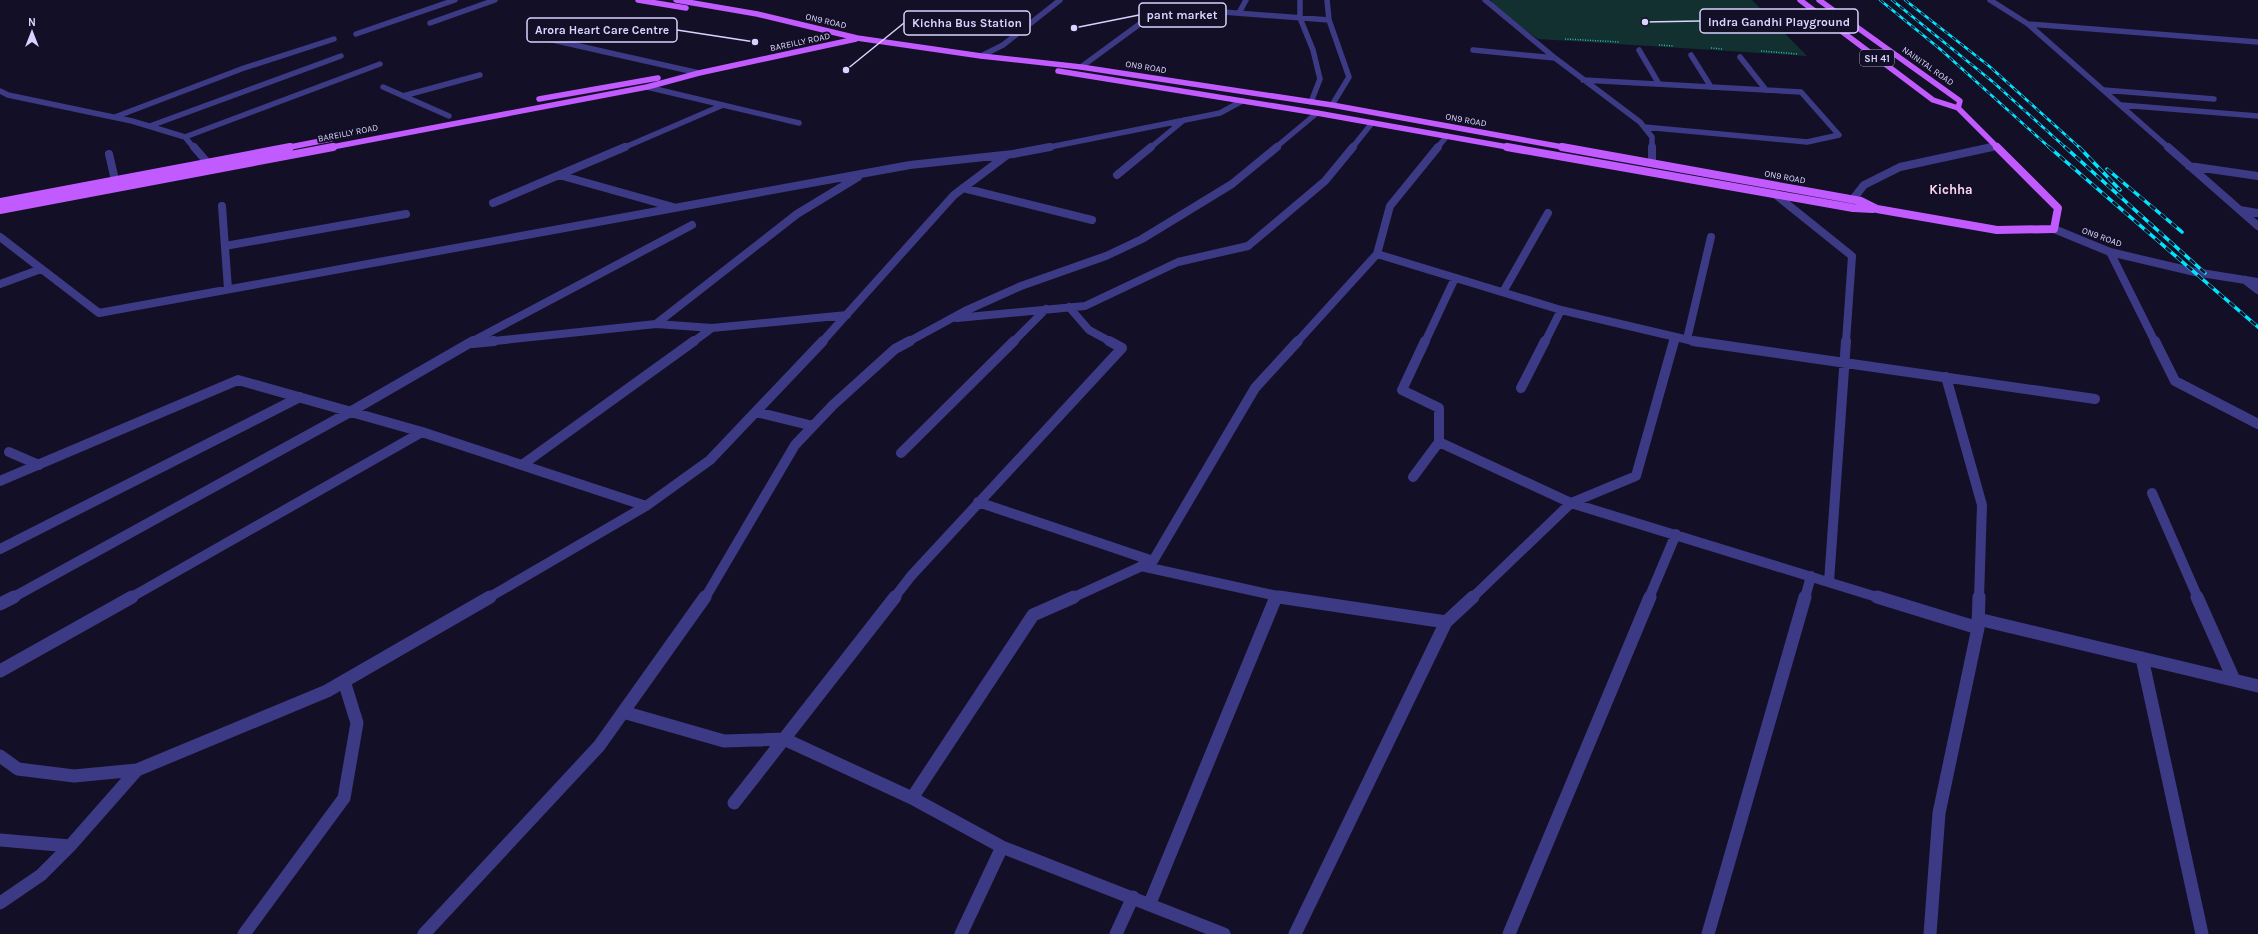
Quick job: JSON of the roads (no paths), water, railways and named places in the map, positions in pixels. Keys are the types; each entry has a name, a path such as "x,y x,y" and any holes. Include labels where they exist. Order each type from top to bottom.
{"main road":[{"path":"638,0 813,28"},
{"name":"ON9 ROAD","path":"676,0 757,14 857,38 981,56 1080,67 1332,105 1861,201 1877,210 1997,230 2054,229"},
{"name":"NAINITAL ROAD","path":"1800,0 1933,100 1958,108 2058,208 2057,221 2054,229"},
{"name":"NAINITAL ROAD","path":"1819,0 1960,101 1958,108"},
{"name":"BAREILLY ROAD","path":"0,210 647,86 857,38"},
{"path":"981,56 1074,74 1317,113 1776,195 1853,208 1877,210"},
{"name":"BAREILLY ROAD","path":"528,101 636,81 699,73"},
{"path":"434,119 452,116"},
{"name":"BAREILLY ROAD","path":"0,202 340,137"}],"street":[{"path":"356,34 455,0"},
{"path":"430,23 495,0"},
{"path":"981,56 1003,45 1060,0"},
{"path":"1238,14 1246,0"},
{"path":"1300,0 1300,18 1313,50 1320,79 1311,102"},
{"path":"1326,0 1329,20 1349,77 1332,105"},
{"path":"1485,0 1555,58 1644,127 1652,136 1652,163"},
{"path":"1990,0 2028,24 2258,226"},
{"path":"1080,67 1156,12 1184,9 1329,20"},
{"path":"2028,24 2258,42"},
{"path":"115,117 244,68 334,38"},
{"path":"548,39 699,73"},
{"path":"1473,50 1555,58"},
{"path":"1639,50 1659,84"},
{"path":"1691,54 1711,86"},
{"path":"150,126 341,56"},
{"path":"1740,57 1766,90"},
{"path":"185,138 380,64"},
{"path":"403,96 480,75"},
{"path":"1584,80 1801,92 1839,135 1807,142 1644,127"},
{"path":"647,86 799,123"},
{"path":"383,87 452,116"},
{"path":"2104,90 2214,99"},
{"path":"0,92 150,126 185,138 207,162"},
{"path":"0,237 98,313 910,165 1007,155 1220,113 1242,101"},
{"path":"493,203 723,105"},
{"path":"2121,106 2258,116"},
{"path":"424,934 599,746 712,587 795,445 813,426 895,349 951,319 1021,286 1106,256 1142,239 1232,184 1317,113"},
{"path":"1117,175 1185,120"},
{"path":"951,319 1085,306 1178,262 1248,246 1325,181 1372,123"},
{"path":"912,798 1033,615 1153,561 1255,388 1377,254 1390,206 1447,136"},
{"path":"1853,200 1864,185 1900,168 1955,154 1996,146"},
{"path":"109,154 115,180"},
{"path":"0,756 18,769 74,776 137,770 327,691 646,506 710,460 847,315 954,195 1007,155"},
{"path":"2189,166 2258,176"},
{"path":"656,324 797,214 864,174"},
{"path":"559,175 675,208"},
{"path":"963,188 1092,220"},
{"path":"1776,195 1852,256 1843,364 1829,582"},
{"path":"222,206 228,289"},
{"path":"2240,210 2258,213"},
{"path":"1503,292 1548,213"},
{"path":"225,246 406,214"},
{"path":"0,604 350,412 467,344 692,225"},
{"name":"ON9 ROAD","path":"2054,229 2110,252 2195,272 2258,282"},
{"path":"1687,339 1711,237"},
{"path":"2110,252 2175,381 2258,424"},
{"path":"1377,254 1561,310 1687,339 1843,364 1946,377 2095,399"},
{"path":"0,284 41,269"},
{"path":"1413,478 1440,442 1439,408 1402,390 1456,278"},
{"path":"2245,280 2258,290"},
{"path":"734,803 911,576 1122,348 1089,330 1069,307"},
{"path":"901,453 1046,310"},
{"path":"1521,388 1561,310"},
{"path":"467,344 656,324 712,328 847,315"},
{"path":"522,465 712,328"},
{"path":"1295,934 1446,622 1571,504 1636,476 1675,336"},
{"path":"1930,934 1939,813 1978,624 1982,505 1946,377"},
{"path":"0,481 238,380 422,432 646,506"},
{"path":"0,549 300,397"},
{"path":"756,412 813,426"},
{"path":"0,671 422,432"},
{"path":"1440,442 1571,504 1676,534 1829,582 1978,624 2142,658 2258,686"},
{"path":"9,452 39,465"},
{"path":"2152,492 2234,680"},
{"path":"978,502 1153,561"},
{"path":"1509,934 1676,534"},
{"path":"1141,566 1276,596 1446,622"},
{"path":"1708,934 1811,576"},
{"path":"1150,903 1276,596"},
{"path":"2142,658 2202,934"},
{"path":"244,934 344,798 357,723 344,681"},
{"path":"624,712 724,741 784,739 912,798 1002,847 1150,903 1224,934"},
{"path":"0,904 41,875 70,846 137,770"},
{"path":"0,840 70,846"},
{"path":"961,934 1002,847"},
{"path":"1116,934 1133,897"}],"railway":[{"path":"1880,0 1940,49 2050,148"},
{"path":"1892,0 1993,82 2066,148"},
{"path":"1905,0 1989,66 2080,148"},
{"path":"2049,147 2258,327"},
{"path":"2065,147 2205,273"},
{"path":"2080,148 2120,190"},
{"path":"2107,169 2182,232"}],"place":[{"name":"Indra Gandhi Playground","path":"1645,22"},
{"name":"pant market","path":"1074,28"},
{"name":"Arora Heart Care Centre","path":"755,42"},
{"name":"Kichha Bus Station","path":"846,70"}],"district":[{"name":"Kichha","path":"1951,189"}]}
